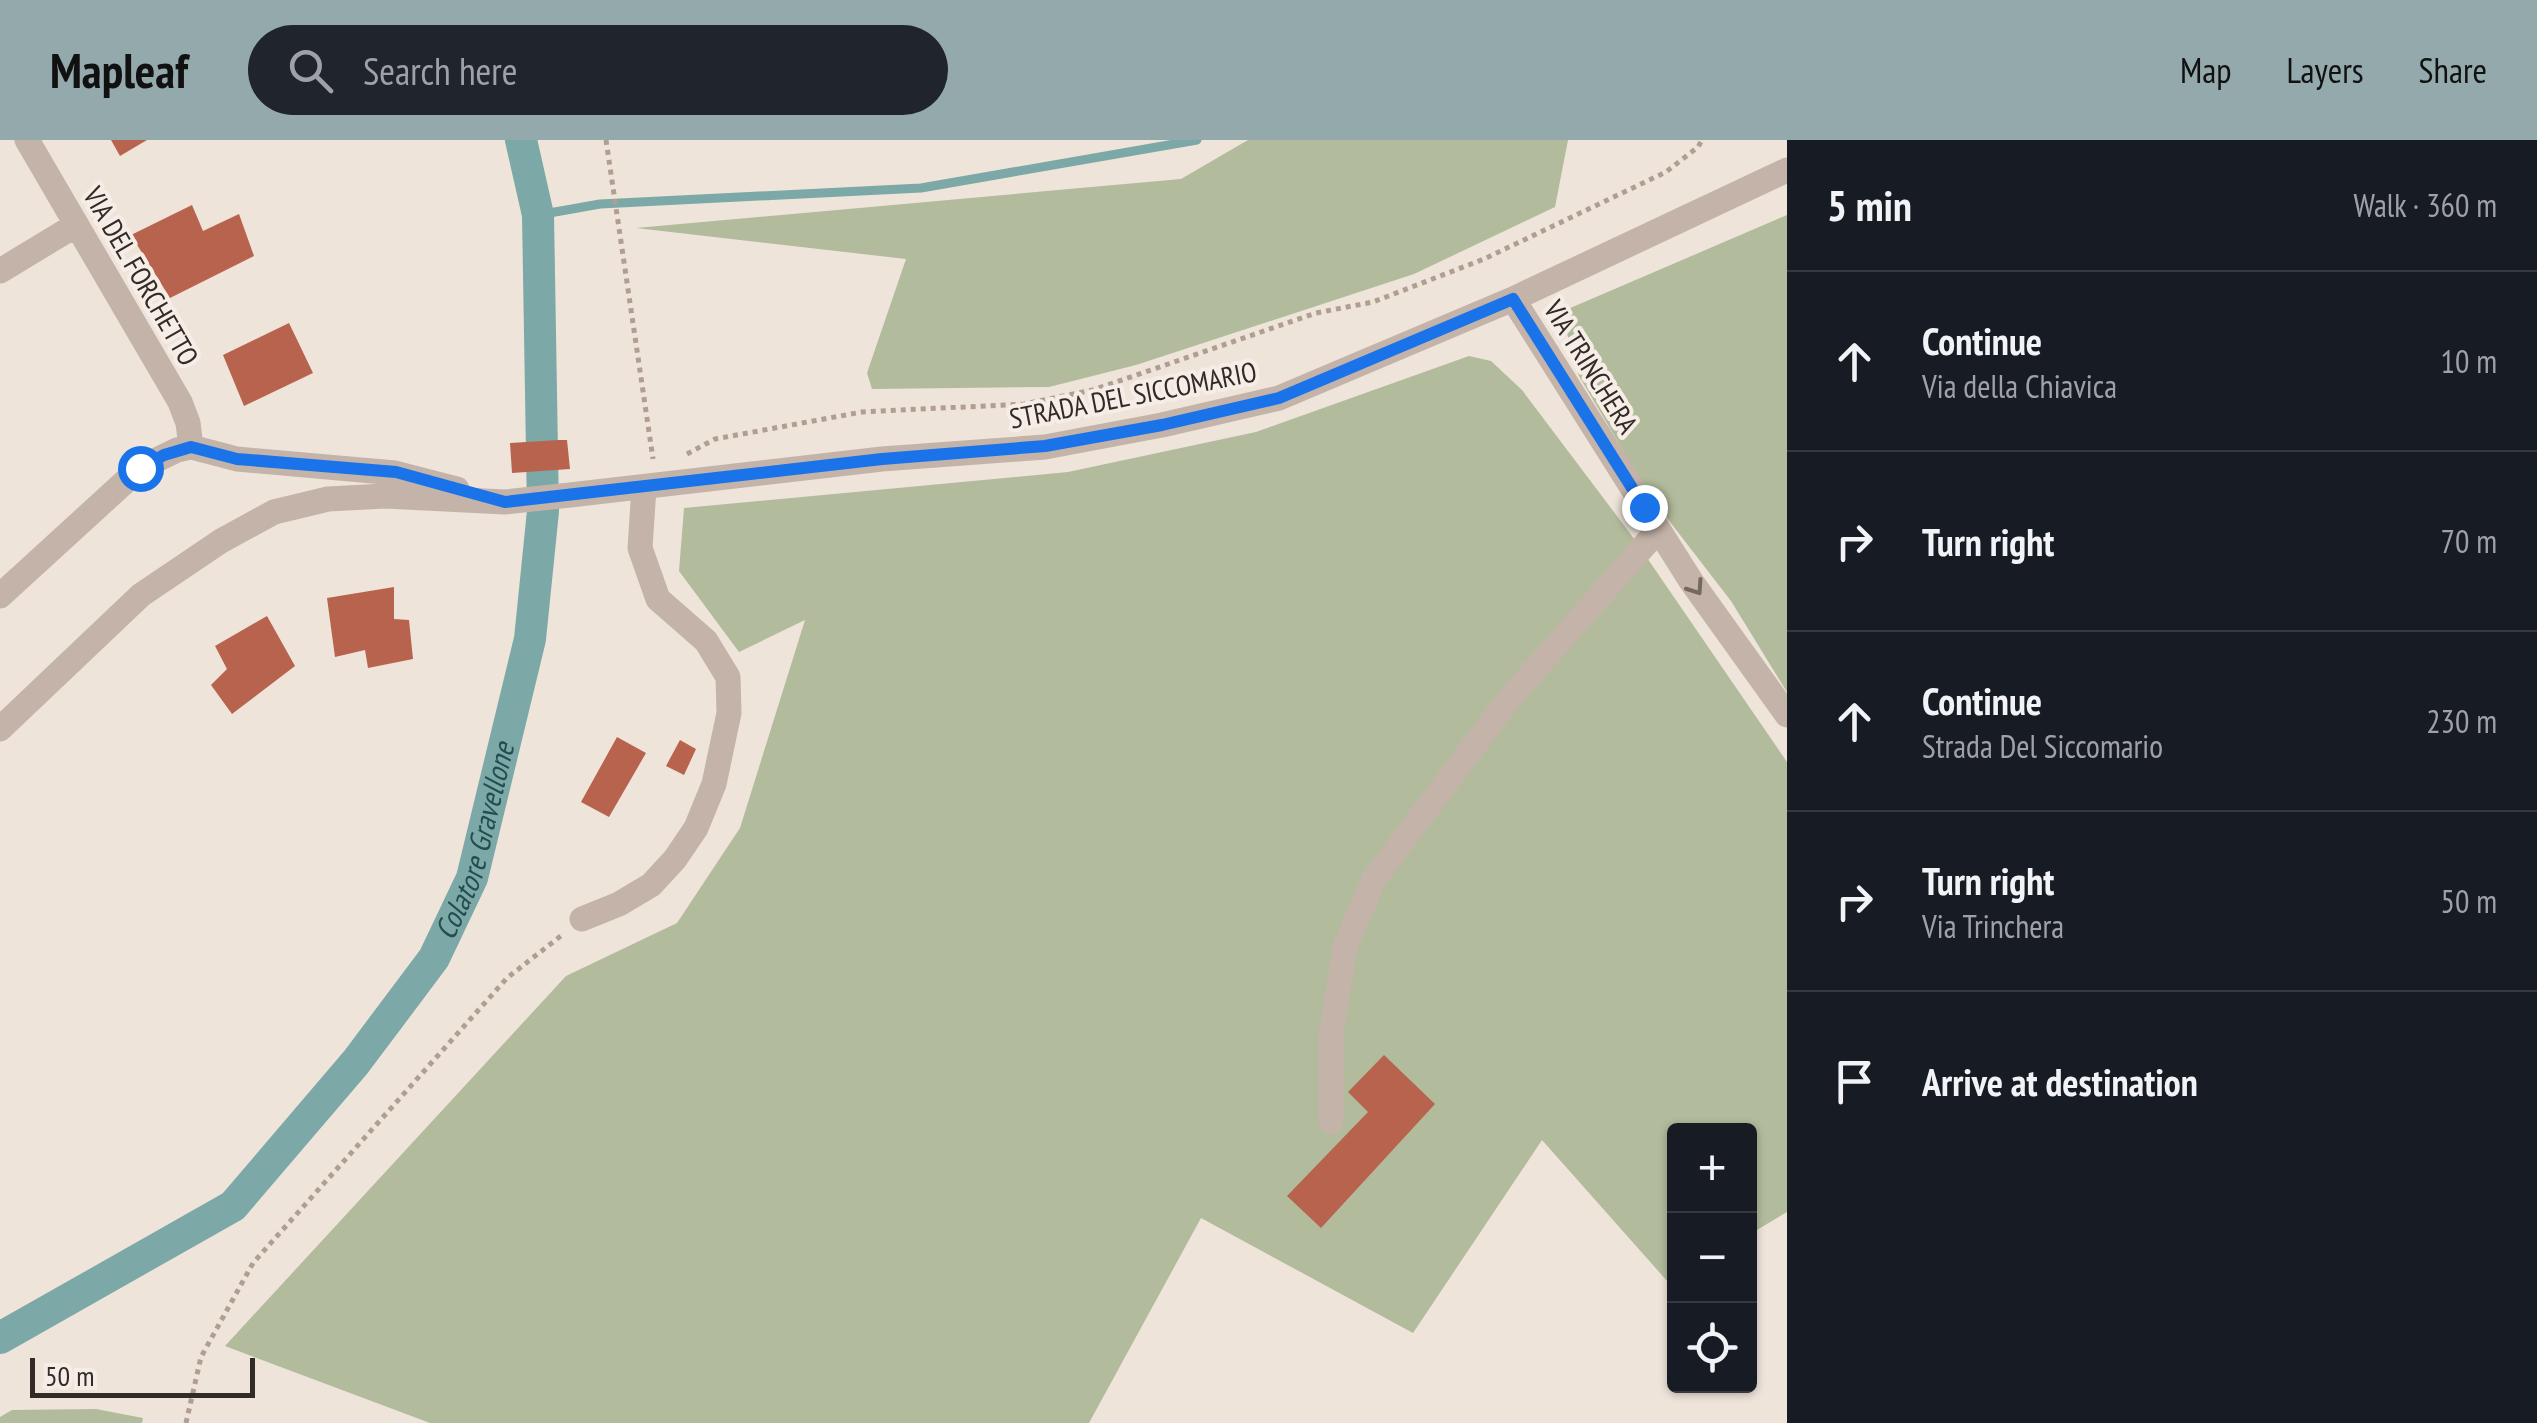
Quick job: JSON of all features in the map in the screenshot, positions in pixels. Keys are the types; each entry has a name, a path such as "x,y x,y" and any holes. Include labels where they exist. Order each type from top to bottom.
{"street":[{"name":"VIA DEL FORCHETTO","path":"27,140 180,402 191,447"},
{"name":"STRADA DEL SICCOMARIO","path":"505,502 864,461 1045,446 1279,398 1513,299 1787,170"},
{"path":"0,271 76,225"},
{"name":"VIA TRINCHERA","path":"1513,299 1658,530 1736,648 1787,715"},
{"path":"0,596 140,468 191,447 237,459 396,472 505,502"},
{"path":"582,919 619,904 651,884 675,859 696,828 714,784 729,713 728,677 706,641 658,599 640,548 652,486"},
{"path":"0,729 141,595 221,541 274,512 328,499 385,496 505,502"},
{"path":"1331,1122 1331,1036 1345,948 1374,879 1508,700 1658,530"}],"path":[{"path":"606,140 652,486"},
{"path":"652,486 690,451 716,440 862,412 1024,404 1093,390 1316,313 1373,302 1484,258 1666,172 1698,148 1702,140"},
{"path":"186,1423 201,1358 253,1264 507,978 582,919"}],"green space":[{"path":"1248,140 1568,140 1555,207 1414,274 1136,365 1049,387 872,389 867,373 906,259 636,228 1181,179"},
{"path":"1787,215 1787,692 1731,601 1650,496 1579,376 1561,312"},
{"path":"1469,356 1491,361 1522,390 1632,536 1787,762 1787,1212 1757,1230 1757,1123 1667,1123 1667,1281 1542,1140 1413,1333 1201,1218 1089,1423 430,1423 225,1346 566,976 677,923 740,828 805,620 739,652 679,571 684,508 1068,472 1256,432"},
{"path":"96,1409 143,1418 142,1423 0,1423 0,1417 12,1410"}],"building":[{"path":"111,140 147,140 120,156"},
{"path":"192,205 203,231 239,214 254,256 170,298 131,235"},
{"path":"289,323 313,373 244,406 223,355"},
{"path":"567,440 570,469 512,473 510,443"},
{"path":"394,587 394,619 409,620 413,659 368,668 365,650 335,657 327,598"},
{"path":"267,616 295,666 232,714 211,685 227,669 215,646"},
{"path":"617,737 646,753 609,817 581,802"},
{"path":"680,740 696,749 684,775 666,766"},
{"path":"1384,1055 1435,1104 1321,1228 1287,1196 1368,1112 1348,1092"}],"waterway":[{"name":"Colatore Gravellone","path":"0,1338 233,1206 356,1062 434,958 472,878 530,639 543,511 538,215 521,140"},
{"path":"538,215 600,204 921,188 1197,140"}],"route":[{"path":"140,468 191,447 237,459 396,472 505,502 882,459 1045,446 1279,398 1513,299 1644,507"}]}
